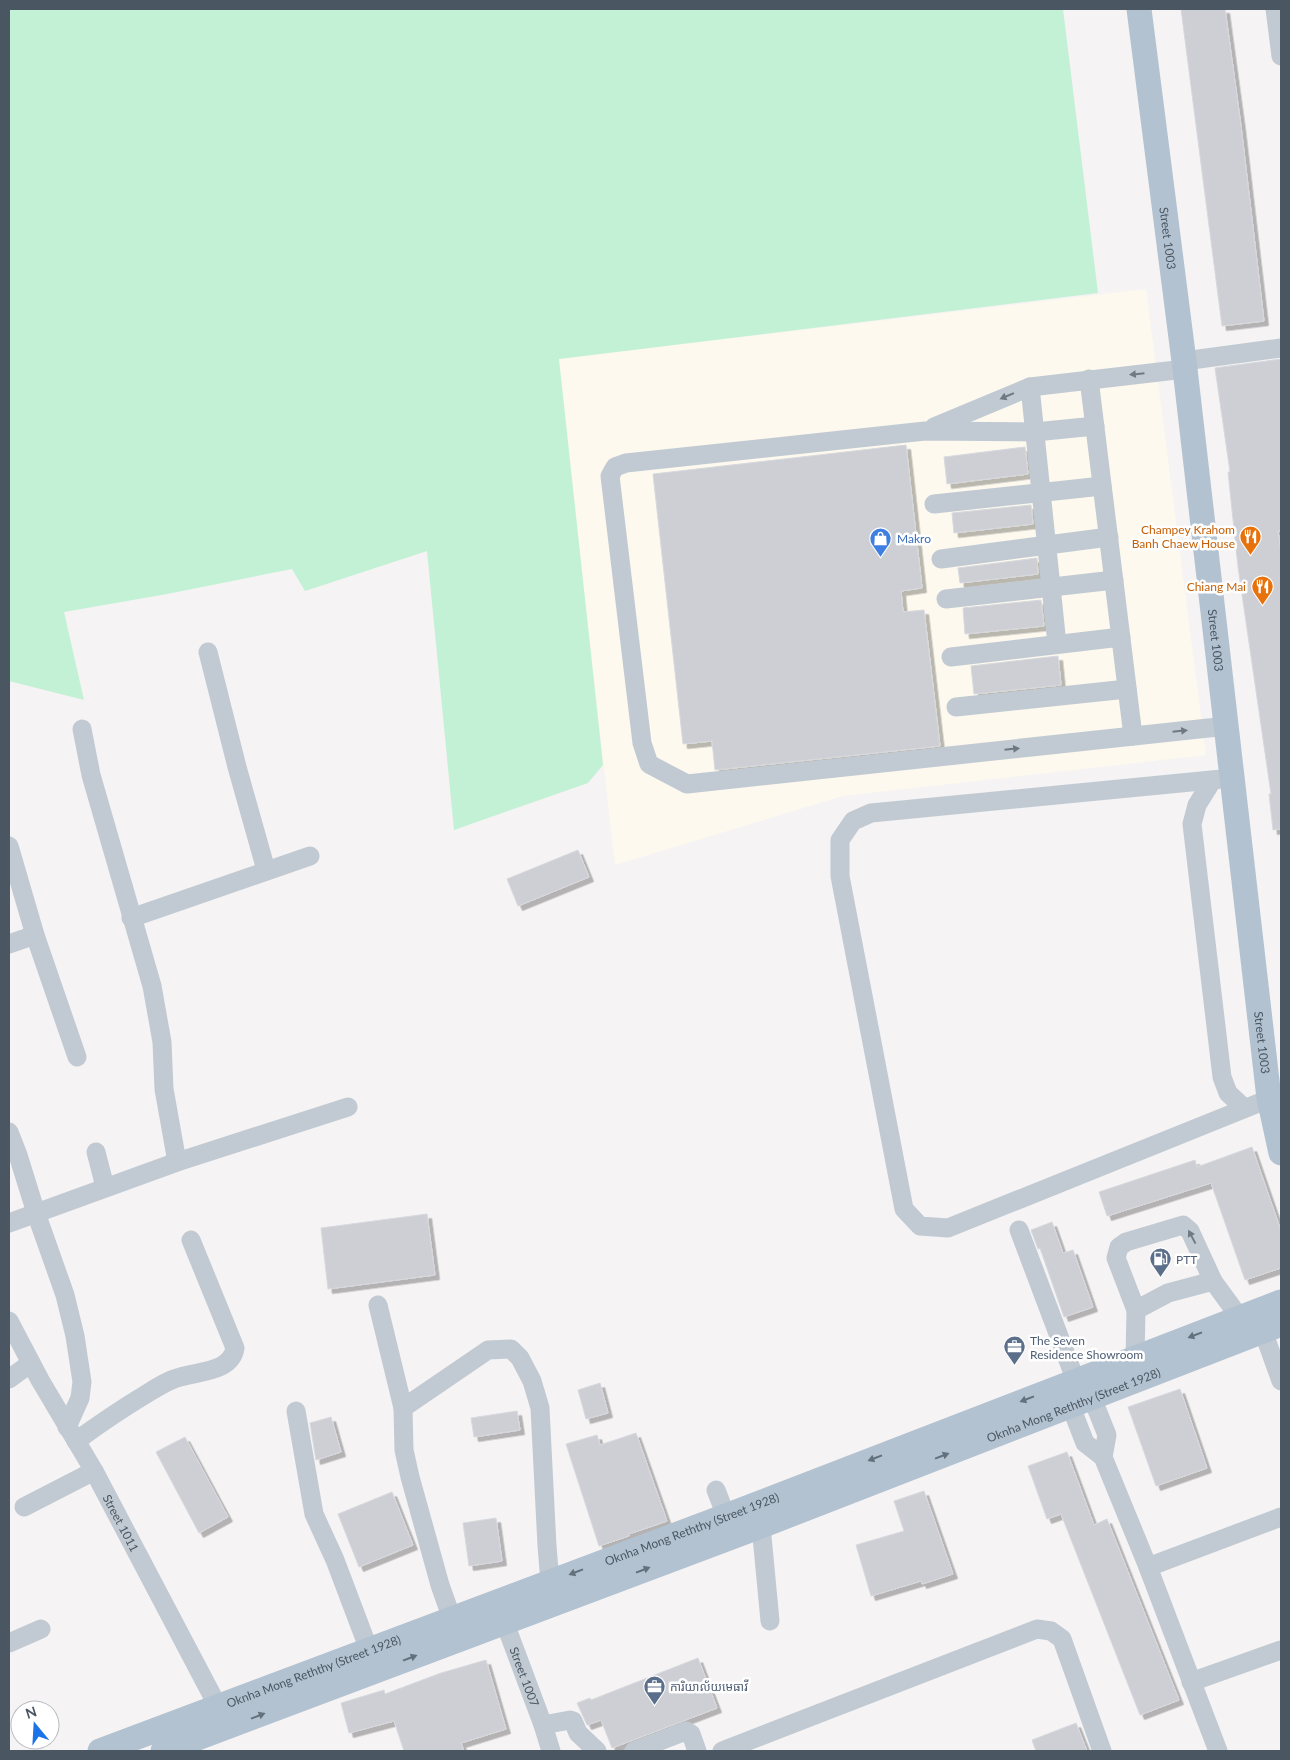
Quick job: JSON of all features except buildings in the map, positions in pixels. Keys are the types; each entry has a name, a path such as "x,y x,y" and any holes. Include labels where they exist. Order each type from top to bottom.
{"main road":[{"name":"Street 1003","path":"1139,9 1227,726 1222,779 1275,1096 1281,1153"},
{"name":"Oknha Mong Reththy (Street 1928)","path":"1138,1368 1240,1318 1281,1302"},
{"name":"Oknha Mong Reththy (Street 1928)","path":"163,1751 223,1717 369,1650 452,1619 501,1612 550,1582 726,1516 801,1498 1138,1368 1272,1327"},
{"name":"Oknha Mong Reththy (Street 1928)","path":"100,1751 223,1717 501,1612 761,1526 801,1498"}],"street":[{"path":"1275,9 1281,56"},
{"path":"926,431 1030,387 1184,365 1281,348"},
{"path":"1089,379 1133,736"},
{"path":"1030,387 1057,644"},
{"path":"1095,426 1035,432 926,431 626,463 615,467 610,476 642,743 649,764 687,784 1227,726"},
{"path":"934,504 1102,486"},
{"path":"941,559 1109,537"},
{"path":"946,600 1114,580"},
{"path":"951,657 1121,637"},
{"path":"208,652 237,767 266,870"},
{"path":"956,707 1128,689"},
{"path":"82,729 91,775 152,986 162,1042 164,1089 177,1162"},
{"path":"1222,779 1197,805 1192,824 1222,1077 1228,1093 1244,1108"},
{"path":"1222,779 871,813 853,821 840,840 840,876 904,1209 920,1226 948,1228 1275,1096"},
{"path":"9,846 35,935 77,1057"},
{"path":"131,918 310,856"},
{"path":"9,944 35,935"},
{"path":"9,1223 177,1162 348,1107"},
{"path":"9,1132 65,1295 75,1336 82,1382 72,1434"},
{"path":"96,1152 105,1187"},
{"path":"1138,1368 1136,1310 1116,1258 1118,1247 1126,1242 1183,1225 1190,1231 1213,1281 1240,1318"},
{"path":"1020,1230 1078,1391 1085,1443 1103,1457 1148,1567 1218,1751"},
{"path":"72,1434 114,1414 174,1378 220,1367 231,1360 235,1348 191,1240"},
{"path":"1136,1310 1168,1293 1213,1281"},
{"path":"378,1305 403,1408 404,1450 410,1477 440,1585 452,1619"},
{"name":"Street 1011","path":"9,1321 31,1363 94,1471 223,1717"},
{"path":"1272,1327 1281,1381"},
{"path":"403,1408 488,1350 512,1349 520,1358 532,1381 540,1408 550,1582"},
{"path":"9,1379 31,1363"},
{"path":"296,1412 314,1514 336,1560 369,1650"},
{"path":"24,1508 94,1471"},
{"path":"716,1490 726,1516"},
{"path":"1148,1567 1281,1517"},
{"path":"761,1526 770,1621"},
{"name":"Street 1007","path":"501,1612 551,1751"},
{"path":"9,1643 41,1629"},
{"path":"722,1751 1037,1629 1051,1631 1062,1639 1102,1751"},
{"path":"1191,1682 1281,1650"},
{"path":"543,1725 573,1721 578,1733 597,1751"},
{"path":"633,1751 686,1731 691,1734 697,1751"}],"shaded area":[{"name":"Makro","path":"1146,289 1206,755 843,796 615,865 558,359"}],"green space":[{"path":"9,9 1063,9 1098,293 559,359 603,765 588,783 454,830 427,551 305,591 292,569 64,612 84,700 9,681"}],"place":[{"name":"Champey Krahom Banh Chaew House","path":"1251,555"},
{"name":"Makro","path":"881,557"},
{"name":"Chiang Mai","path":"1262,605"},
{"name":"PTT","path":"1160,1278"},
{"name":"The Seven Residence Showroom","path":"1014,1366"},
{"name":"ការិយាល័យមេធាវី","path":"654,1705"}]}
